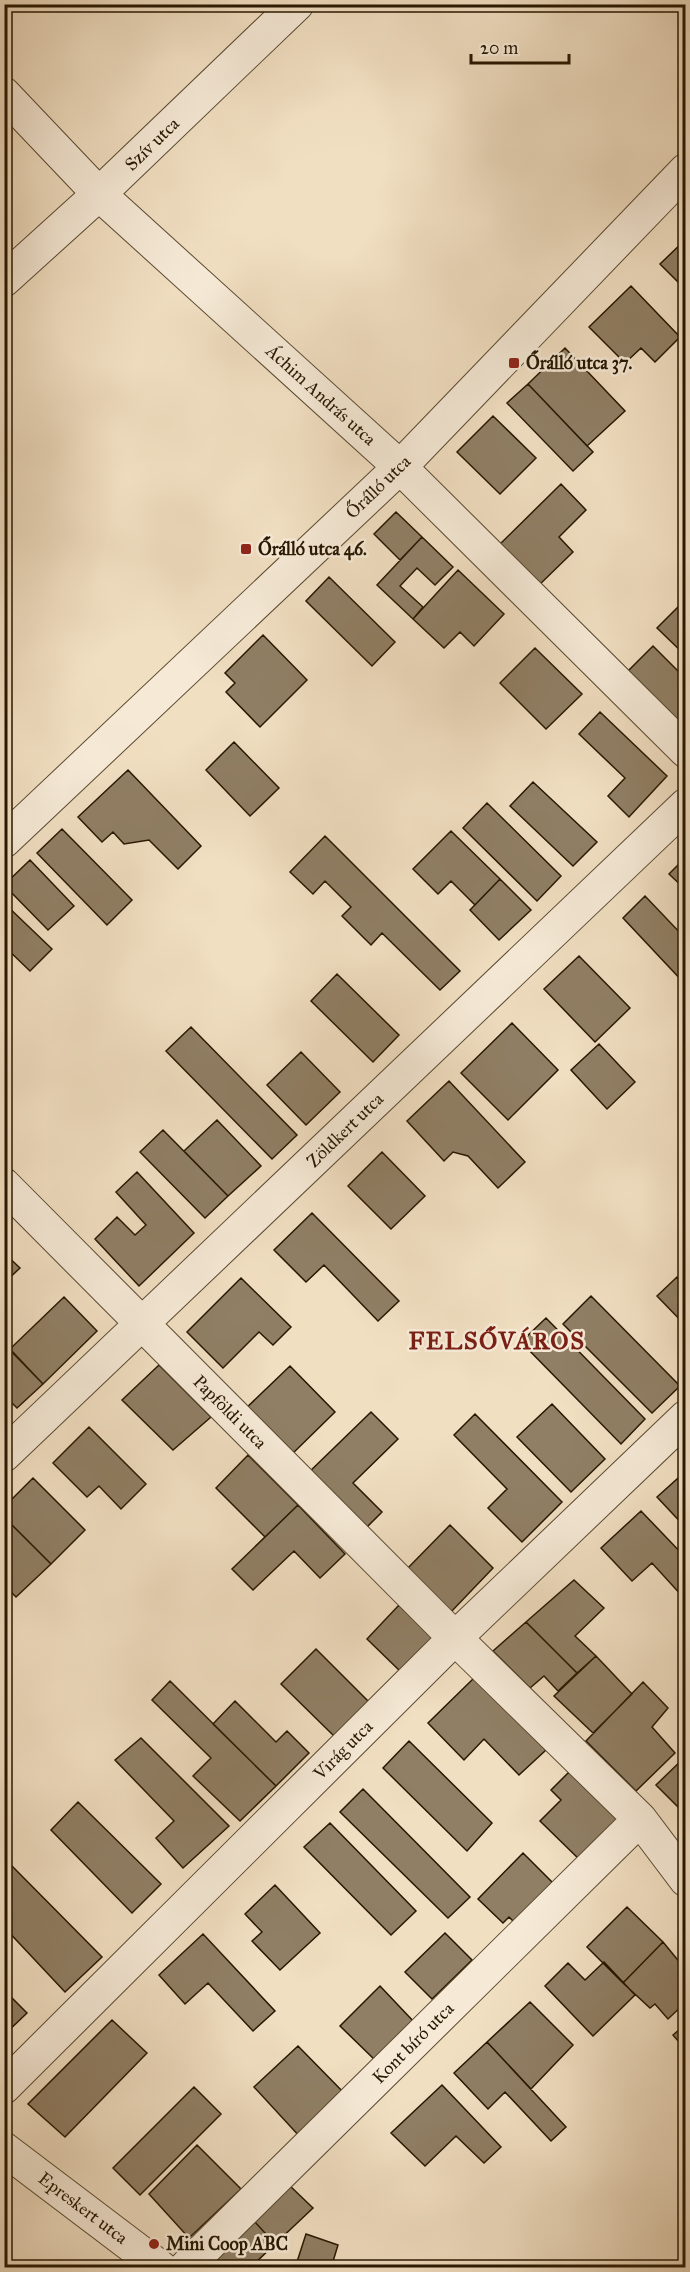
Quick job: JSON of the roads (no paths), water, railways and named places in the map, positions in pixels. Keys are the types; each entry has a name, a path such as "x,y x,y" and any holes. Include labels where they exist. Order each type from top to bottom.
{"street":[{"name":"Szív utca","path":"4,280 99,194 297,4"},
{"name":"Áchim András utca","path":"4,94 99,194 400,467 686,751"},
{"name":"Őrálló utca","path":"4,841 400,467 686,170"},
{"name":"Zöldkert utca","path":"4,1455 686,806"},
{"name":"Papföldi utca","path":"4,1185 455,1638"},
{"name":"Virág utca","path":"4,2087 455,1638 686,1417"},
{"path":"455,1638 640,1819 686,1880"},
{"name":"Kont bíró utca","path":"186,2268 640,1819"},
{"name":"Epreskert utca","path":"4,2149 161,2268"}],"place":[{"name":"Őrálló utca 37.","path":"514,363"},
{"name":"Őrálló utca 46.","path":"246,549"},
{"name":"Mini Coop ABC","path":"154,2244"}],"district":[{"name":"FELSŐVÁROS","path":"497,1341"}]}
